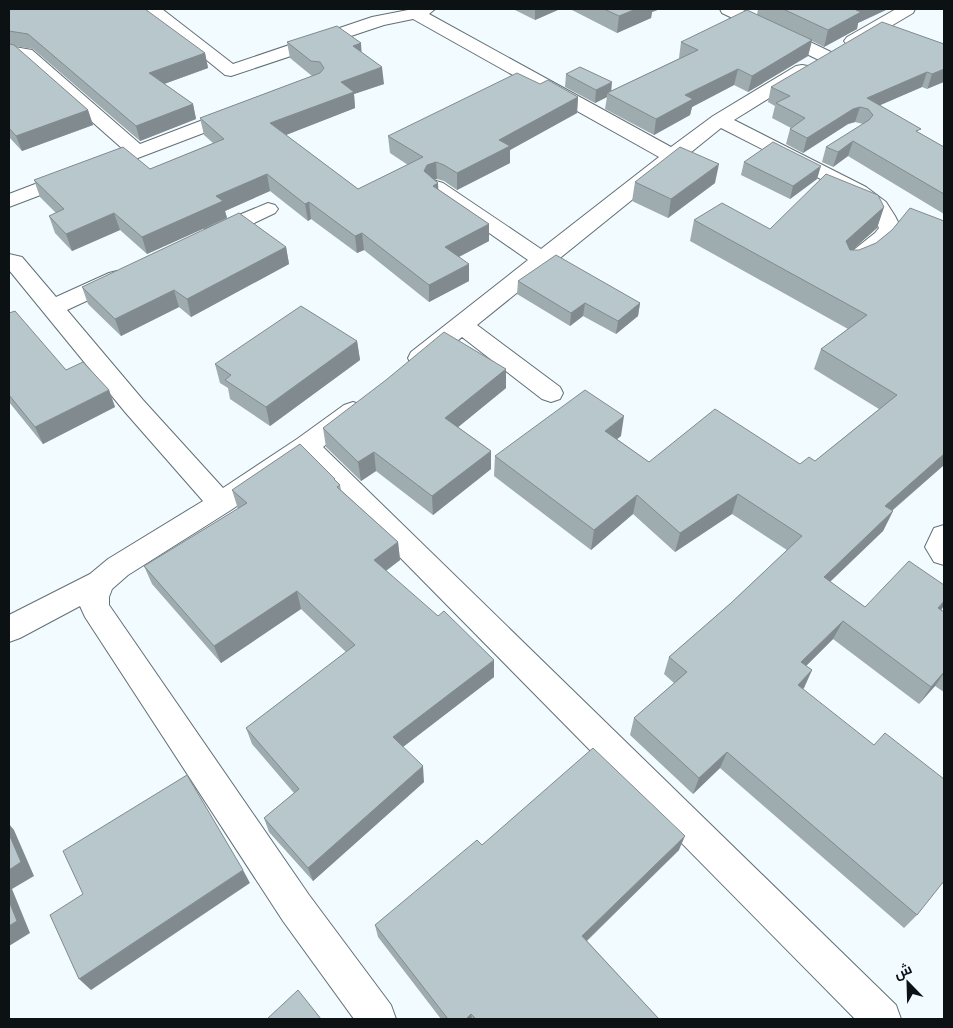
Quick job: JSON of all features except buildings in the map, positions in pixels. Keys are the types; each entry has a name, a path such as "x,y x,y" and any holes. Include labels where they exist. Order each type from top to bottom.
{"street":[{"path":"152,9 231,70 385,19 422,12 672,156"},
{"path":"728,9 825,56"},
{"path":"401,373 460,324 720,120 907,9"},
{"path":"9,51 26,54 138,152"},
{"path":"9,201 250,109"},
{"path":"720,120 812,158 878,204 886,215 890,228 882,238 851,263"},
{"path":"436,187 542,260"},
{"path":"197,242 268,209"},
{"path":"9,261 14,262 134,406 221,503"},
{"path":"53,307 134,270"},
{"path":"460,324 551,393"},
{"path":"9,629 100,582 118,567 221,503 306,446 371,397"},
{"path":"306,446 882,1019"},
{"path":"944,536 939,547 944,554"},
{"path":"100,582 94,597 95,608 154,693 296,908 377,1019"}]}
